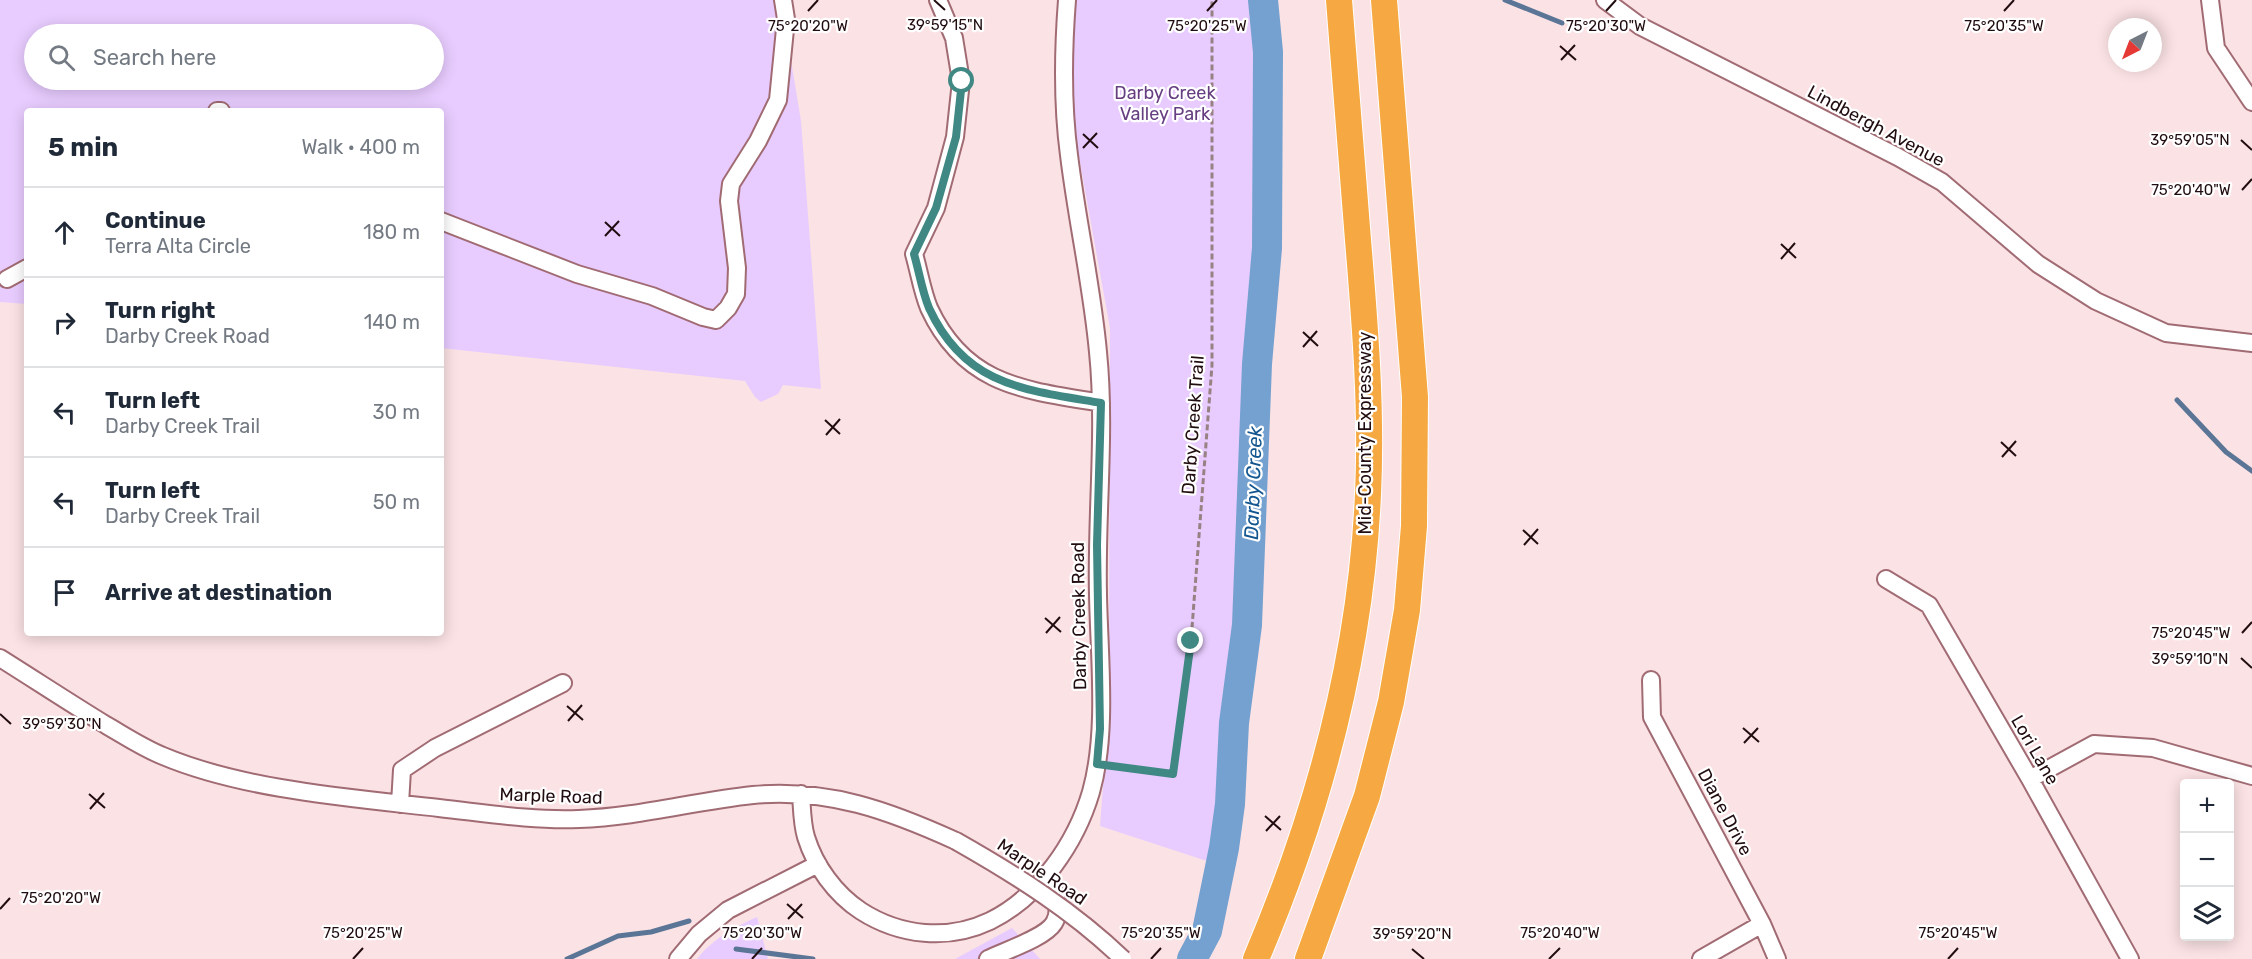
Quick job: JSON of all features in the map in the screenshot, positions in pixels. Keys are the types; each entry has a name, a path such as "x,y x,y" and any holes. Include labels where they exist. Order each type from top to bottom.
{"highway":[{"name":"Mid-County Expressway","path":"1256,959 1298,854 1327,757 1346,680 1357,617 1364,555 1368,493 1365,321 1339,0"},
{"path":"1308,959 1367,795 1391,702 1407,610 1414,526 1415,397 1384,0"}],"street":[{"path":"444,221 577,274 652,296 716,320 729,308 736,294 736,268 729,201 731,184 758,141 778,100 786,19 783,0"},
{"path":"938,0 954,38 962,81 956,137 939,198 914,254 928,307 950,343 984,374 1028,391 1101,403"},
{"name":"Darby Creek Road","path":"801,794 806,838 818,864 836,891 853,906 871,917 910,931 943,934 962,932 995,918 1026,896 1062,855 1083,815 1097,764 1100,729 1097,545 1101,403 1094,313 1066,128 1064,78 1068,0"},
{"name":"Lindbergh Avenue","path":"1605,0 1640,26 1942,182 2038,264 2096,301 2166,333 2252,343"},
{"path":"2210,0 2216,48 2252,102"},
{"path":"7,279 24,270"},
{"name":"Lori Lane","path":"1886,579 1929,605 2030,779 2130,959"},
{"name":"Marple Road","path":"0,658 69,703 163,756 244,781 400,804 534,818 576,820 621,817 754,795 801,794 839,799 873,807 910,820 956,841 1032,886 1059,904 1123,959"},
{"name":"Diane Drive","path":"1651,680 1652,717 1762,924 1777,959"},
{"path":"400,804 402,770 435,748 563,683"},
{"path":"2030,779 2094,744 2153,748 2252,776"},
{"path":"678,959 706,927 729,910 818,864"},
{"path":"988,959 1041,934 1054,923 1057,912 1056,896 1049,872"},
{"path":"1701,959 1762,924"}],"path":[{"name":"Darby Creek Trail","path":"1097,764 1173,774 1191,641 1212,365 1212,0"}],"green space":[{"path":"0,0 781,0 801,121 821,389 783,385 778,394 761,402 745,381 444,348 444,108 24,108 24,304 0,302"},
{"name":"Darby Creek Valley Park","path":"1069,0 1256,0 1260,231 1235,660 1213,863 1100,826 1109,708 1110,328 1073,124"},
{"path":"757,917 768,959 697,959 724,934"},
{"path":"1012,928 1040,959 955,959"}],"waterway":[{"name":"Darby Creek","path":"1192,959 1207,931 1224,848 1230,804 1234,723 1247,625 1257,364 1267,248 1268,52 1263,0"},
{"path":"1505,0 1562,23"},
{"path":"2177,400 2226,452 2252,471"},
{"path":"567,959 618,936 651,932 689,921"},
{"path":"736,949 813,959"}],"route":[{"path":"962,81 956,137 936,208 914,254 928,307 950,343 984,374 1028,391 1101,403 1097,545 1100,729 1097,764 1173,774 1191,641"}]}
